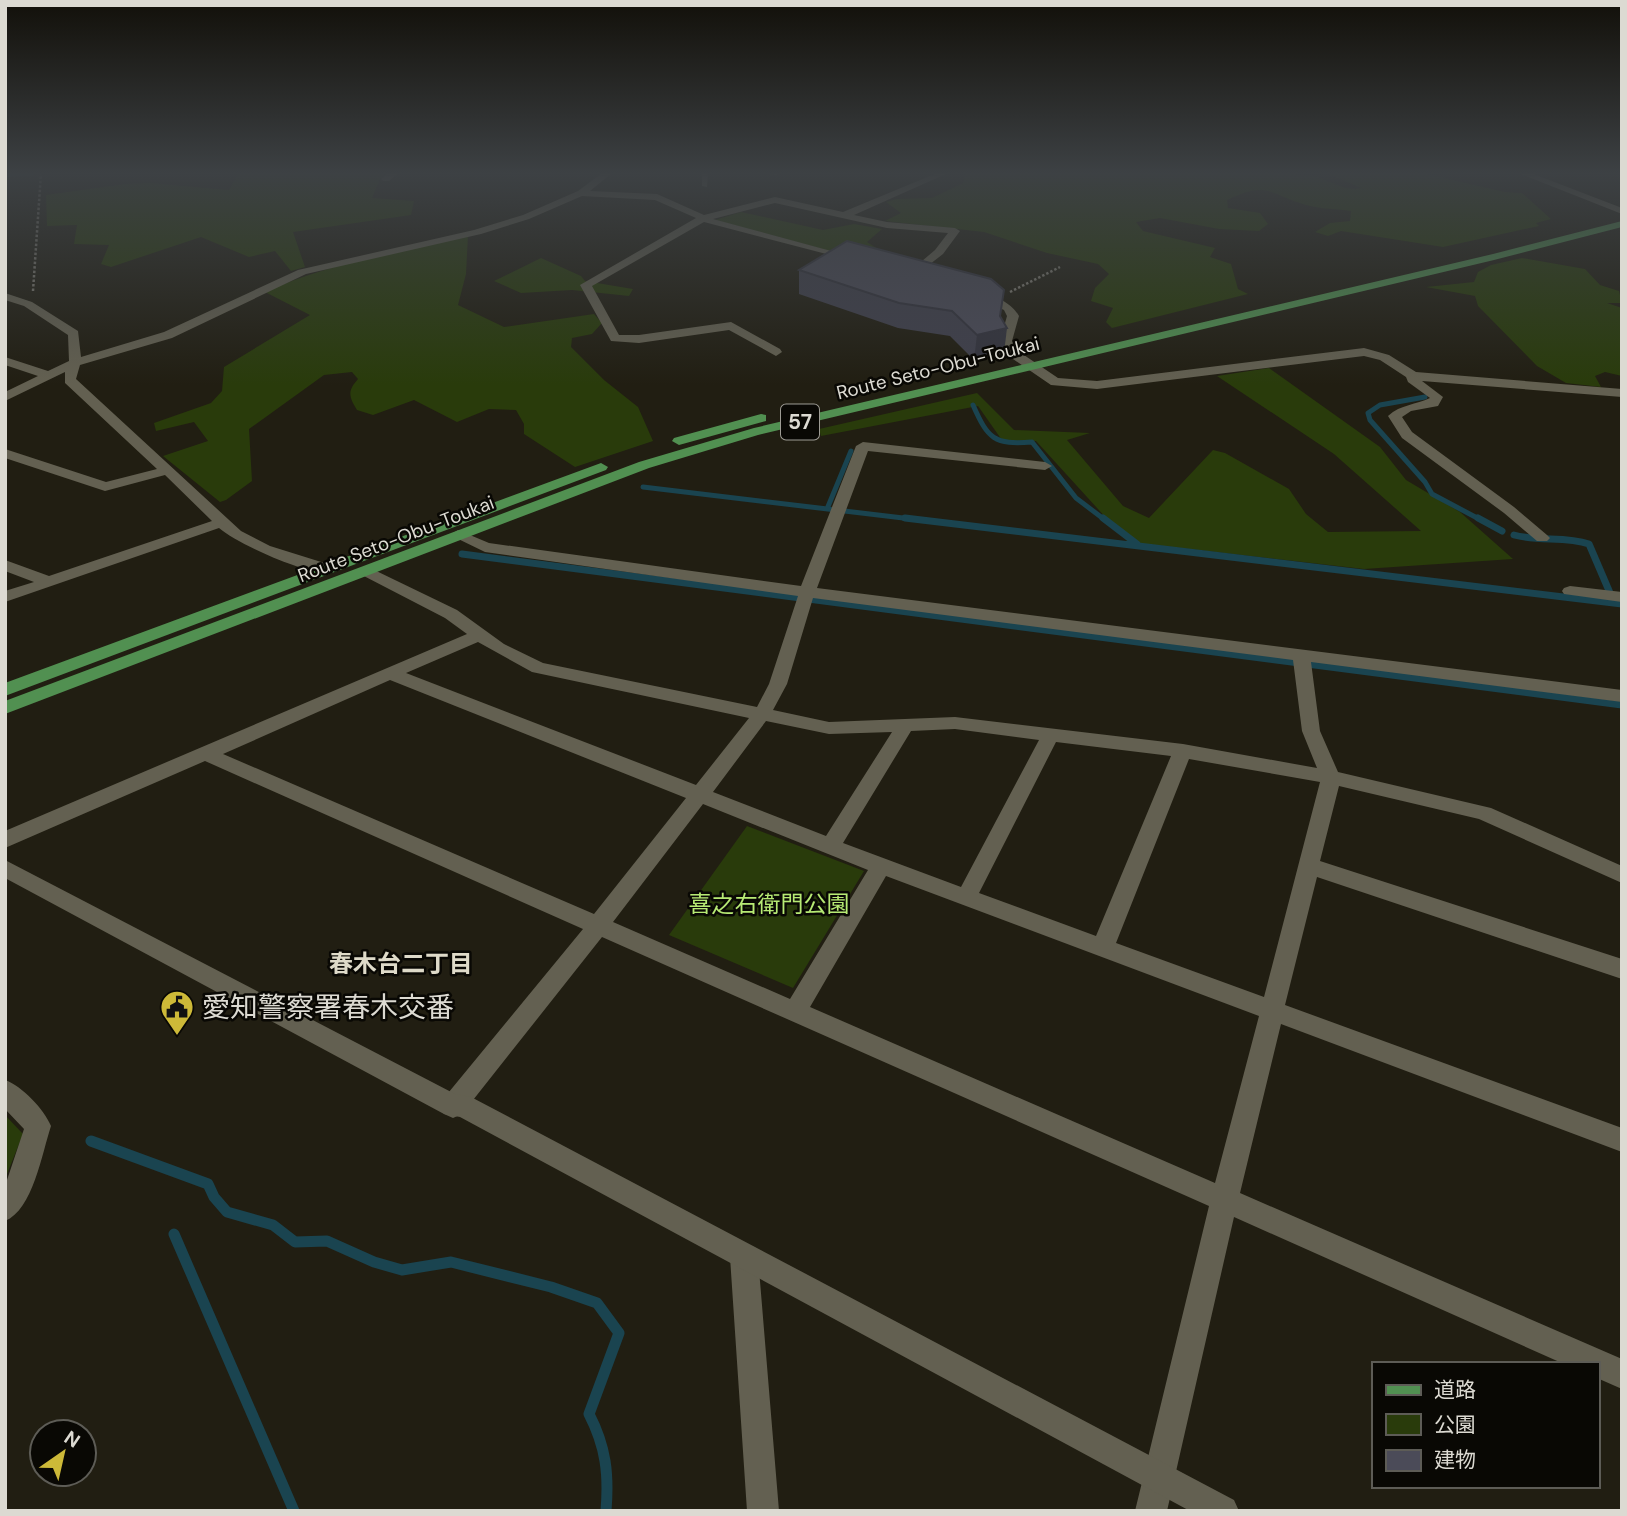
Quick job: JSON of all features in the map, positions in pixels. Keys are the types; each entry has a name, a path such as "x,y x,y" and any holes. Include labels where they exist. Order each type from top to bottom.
{"main road":[{"name":"Route Seto-Obu-Toukai","path":"5,708 644,465 754,432 1023,361 1498,244"},
{"name":"Route Seto-Obu-Toukai","path":"5,691 612,463 726,426 1545,244"}],"street":[{"path":"5,397 75,363 168,335 302,272 426,244"},
{"path":"658,244 586,285 615,338 639,339 731,326 776,352"},
{"path":"796,244 858,261"},
{"path":"899,272 918,277 945,244"},
{"path":"971,292 1009,308 1013,316 1006,341 1023,361 1055,382 1097,385 1364,352 1377,353 1391,359 1413,376 1622,393"},
{"path":"5,296 28,304 74,334 75,363 69,380 165,471 212,511 220,523 246,543 328,569"},
{"path":"5,361 51,376"},
{"path":"1413,376 1415,384 1437,397 1433,403 1407,408 1395,416 1407,435 1509,510 1542,538"},
{"path":"453,1106 597,927 762,714 778,684 807,592 863,446 1045,466"},
{"path":"5,453 105,487 165,471"},
{"path":"5,597 220,523"},
{"path":"458,535 485,547 807,592 1622,696"},
{"path":"5,565 49,582"},
{"path":"366,571 451,614 498,648 538,668 829,728 955,723 1183,751 1331,777 1484,813 1622,875"},
{"path":"1570,591 1622,597"},
{"path":"5,841 479,635"},
{"path":"1151,1511 1225,1198 1331,777 1311,732 1301,655"},
{"path":"391,674 881,866 1622,1140"},
{"path":"831,845 907,723"},
{"path":"965,897 1050,736"},
{"path":"1103,947 1183,751"},
{"path":"206,754 1595,1362"},
{"path":"794,1013 881,866"},
{"path":"1310,866 1622,969"},
{"path":"5,868 453,1106 462,1105 1223,1511"},
{"path":"5,1091 38,1126 16,1194 5,1208"},
{"path":"744,1257 763,1511"},
{"path":"1599,1364 1622,1374"}],"path":[{"path":"28,304 33,294 37,244"},
{"path":"995,300 1060,267"}],"green space":[{"path":"74,244 181,244 111,267 101,264 109,245"},
{"path":"217,244 297,244 305,267 291,271 275,251 249,257"},
{"path":"433,244 468,244 466,274 458,305 504,327 594,314 602,323 592,334 572,338 571,347 604,380 638,407 653,441 575,467 524,434 524,424 516,410 489,409 457,422 414,400 373,415 357,410 350,394 358,379 352,372 324,375 249,429 252,481 226,500 220,502 163,456 208,441 194,422 156,431 154,423 211,403 222,391 224,367 310,315 265,292 314,273"},
{"path":"803,244 870,244 884,253 871,262"},
{"path":"1019,244 1197,244 1215,248 1210,257 1231,264 1238,289 1248,294 1112,328 1106,322 1113,308 1091,301 1095,288 1109,274 1098,264"},
{"path":"1422,244 1458,244 1443,247"},
{"path":"541,258 581,276 585,281 633,289 629,296 572,290 521,293 494,281"},
{"path":"1522,258 1585,269 1600,285 1619,291 1622,303 1607,303 1622,308 1622,376 1605,372 1595,376 1601,387 1566,383 1537,366 1478,306 1475,296 1426,287 1474,282 1478,272 1491,265"},
{"path":"1269,368 1380,447 1406,480 1460,512 1513,559 1364,569 1128,542 1036,441 1004,443 978,406 821,436 819,429 977,393 1014,430 1090,433 1067,440 1123,506 1149,518 1213,450 1225,453 1289,489 1306,514 1328,532 1421,531 1334,454 1217,376"},
{"name":"喜之右衛門公園","path":"747,826 864,871 793,988 669,935"},
{"path":"5,1115 23,1134 5,1179"}],"building":[{"path":"842,244 857,244 991,279 1004,290 1000,316 1007,328 977,335 952,311 899,303 799,270"}],"waterway":[{"path":"1425,397 1380,405 1368,413 1370,420 1425,482 1432,494 1481,520"},
{"path":"973,405 983,426 994,437 1001,441 1032,442 1076,498 1105,520"},
{"path":"827,509 851,451"},
{"path":"643,487 827,509"},
{"path":"827,509 920,520"},
{"path":"905,518 1622,604"},
{"path":"1103,518 1137,544"},
{"path":"1478,518 1502,531"},
{"path":"1514,535 1589,544 1613,600"},
{"path":"462,554 1622,705"},
{"path":"91,1141 208,1184 214,1197 227,1212 273,1225 295,1242 327,1241 374,1262 402,1270 451,1262 551,1287 597,1303 619,1333 589,1414 605,1461 606,1511"},
{"path":"174,1234 294,1511"}],"place":[{"name":"愛知警察署春木交番","path":"177,1037"}],"district":[{"name":"春木台二丁目","path":"401,963"}]}
